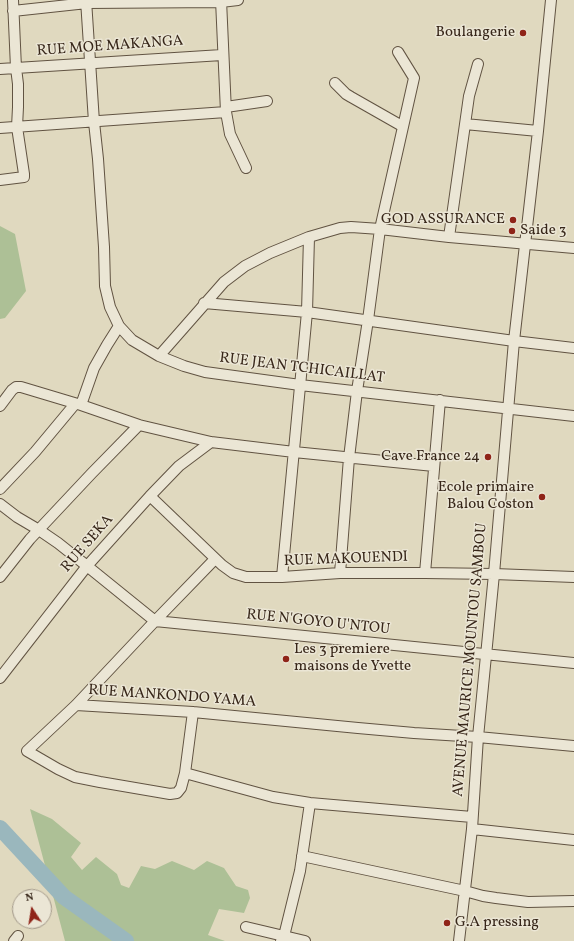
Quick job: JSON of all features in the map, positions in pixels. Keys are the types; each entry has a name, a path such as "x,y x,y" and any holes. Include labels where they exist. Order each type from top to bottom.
{"street":[{"path":"0,180 24,177 17,127 18,84 13,0"},
{"path":"13,11 87,1 238,0"},
{"name":"AVENUE MAURICE MOUNTOU SAMBOU","path":"459,941 472,829 478,737 514,341 538,131 551,0"},
{"name":"RUE JEAN TCHICAILLAT","path":"87,1 94,122 104,247 105,286 110,307 120,326 132,340 159,356 184,366 205,372 300,385 574,416"},
{"path":"221,1 222,55 226,109 230,134 246,168"},
{"path":"340,573 349,458 380,229 414,78 398,52"},
{"name":"RUE MOE MAKANGA","path":"0,69 90,62 222,55"},
{"path":"449,236 469,96 478,64"},
{"path":"335,83 346,94 402,126"},
{"path":"0,128 94,122 226,109 267,101"},
{"path":"465,124 538,131"},
{"path":"159,356 224,282 245,266 270,253 309,237 340,228 351,227 380,229 574,248"},
{"path":"282,577 307,312 309,237"},
{"path":"204,303 307,312 574,348"},
{"path":"0,489 78,405 94,368 120,326"},
{"path":"0,406 12,390 16,387 21,387 139,425 212,442 434,466"},
{"path":"425,573 440,400"},
{"path":"0,577 30,539 139,425"},
{"name":"RUE SEKA","path":"0,678 87,566 179,466 212,442"},
{"name":"RUE MAKOUENDI","path":"150,496 215,559 233,573 246,577 282,577 340,573 425,573 574,577"},
{"path":"0,504 17,517 39,530 87,566 155,621"},
{"name":"RUE MANKONDO YAMA","path":"76,705 215,559"},
{"name":"RUE N'GOYO U'NTOU","path":"155,621 574,663"},
{"path":"76,705 27,751 58,769 76,777 170,794 177,793 181,788 185,773 193,712"},
{"name":"RUE MANKONDO YAMA","path":"76,705 193,712 386,731 478,737 574,746"},
{"path":"185,773 273,797 310,803 472,817"},
{"path":"282,938 300,871 310,803"},
{"path":"472,829 574,840"},
{"path":"302,856 483,896 521,901 574,901"},
{"path":"246,927 282,938 305,941"}],"green space":[{"path":"0,226 15,234 26,291 5,318 0,319"},
{"path":"30,809 52,819 81,843 71,857 82,870 96,857 117,874 121,885 129,888 141,866 155,869 172,861 194,870 207,861 224,868 236,886 248,890 250,898 244,913 219,909 208,935 225,941 65,941"}],"waterway":[{"path":"0,828 64,897 126,941"}],"place":[{"name":"Boulangerie","path":"523,33"},
{"name":"GOD ASSURANCE","path":"513,220"},
{"name":"Saide 3","path":"512,231"},
{"name":"Cave France 24","path":"488,457"},
{"name":"Ecole primaire Balou Coston","path":"542,497"},
{"name":"Les 3 premiere maisons de Yvette","path":"286,659"},
{"name":"G.A pressing","path":"447,923"}]}
